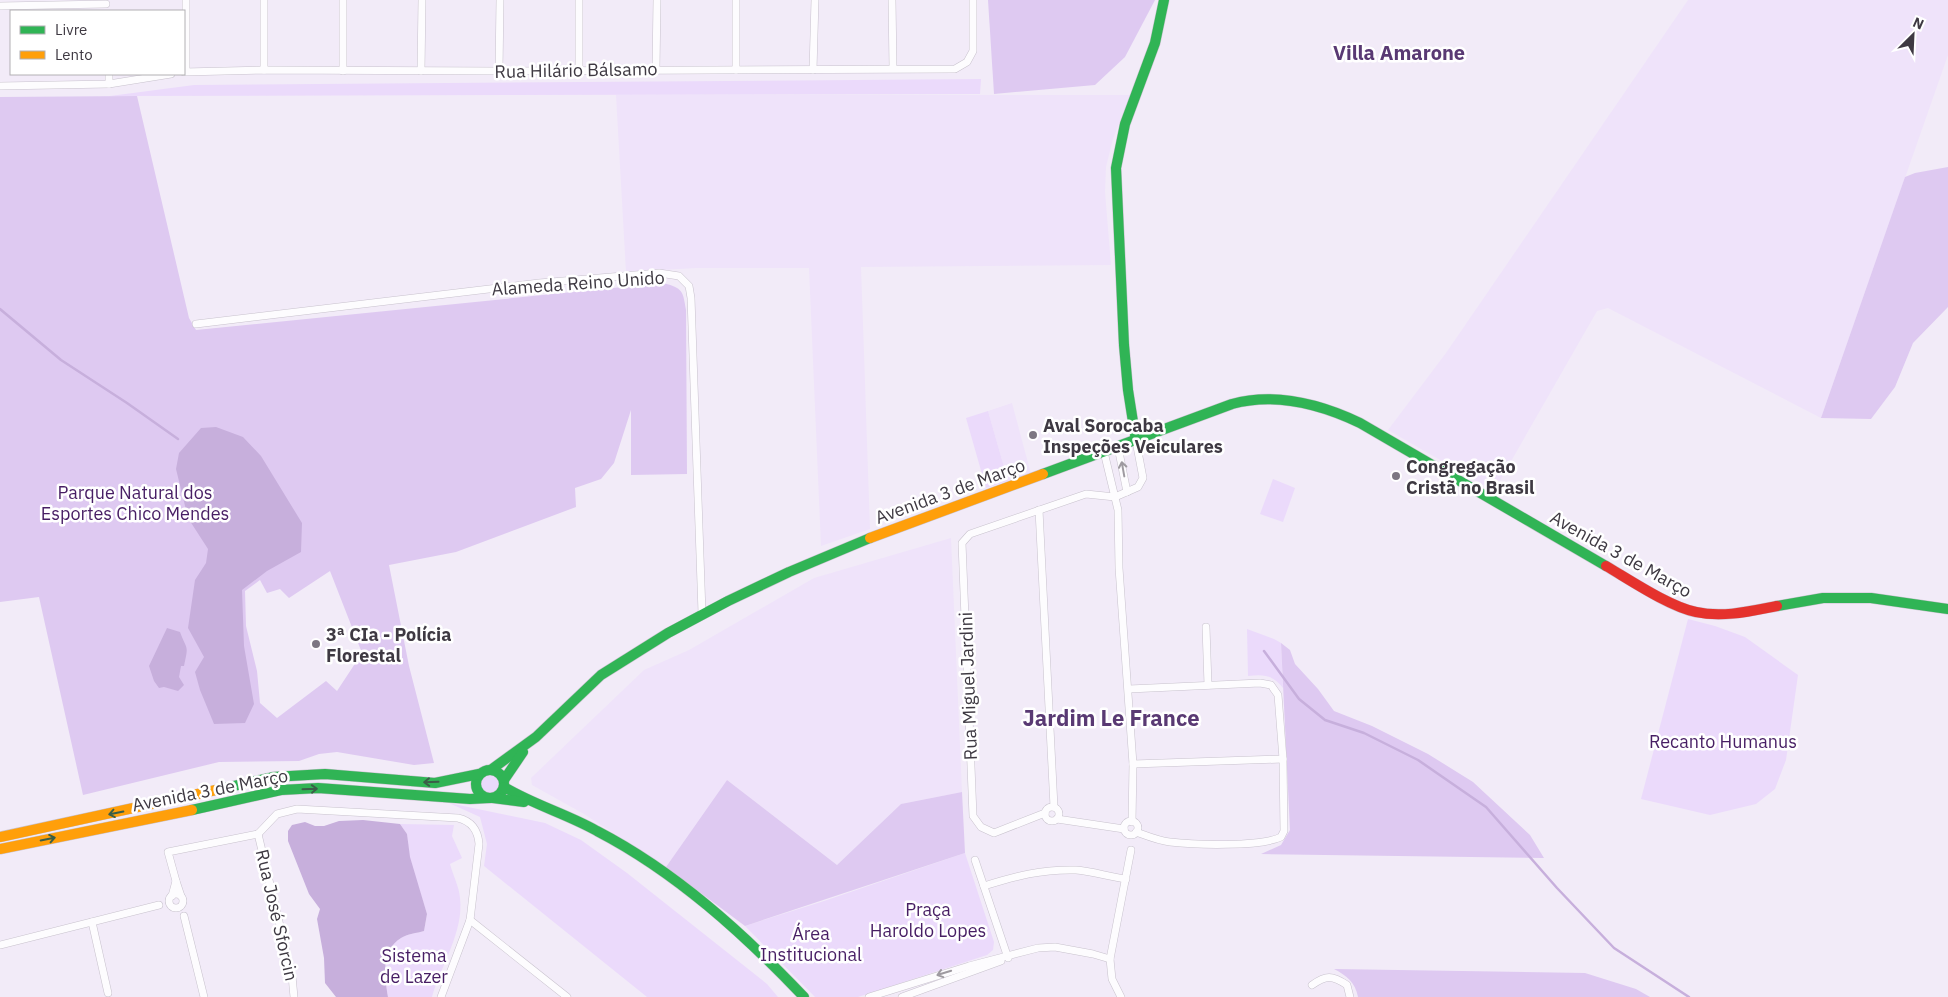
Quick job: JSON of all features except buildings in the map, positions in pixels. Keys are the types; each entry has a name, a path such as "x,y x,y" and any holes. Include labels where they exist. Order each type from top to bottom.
{"main road":[{"path":"1136,441 1128,390 1124,345 1116,168 1125,124 1155,43 1164,0"},
{"name":"Avenida 3 de Março","path":"492,769 526,747 584,688 608,670 702,613 796,568 864,540 1240,402 1279,398 1309,402 1333,410 1360,423 1641,586 1687,610 1698,613 1735,614 1824,598 1872,598 1948,608"},
{"name":"Avenida 3 de Março","path":"504,783 526,747"},
{"path":"504,783 500,794 491,798 482,796 476,788 475,780 485,770 492,769 499,773 504,783 514,794 609,837 685,888 739,932 804,997"},
{"name":"Avenida 3 de Março","path":"0,837 126,811 273,777 325,774 421,783 447,781 479,774"},
{"name":"Avenida 3 de Março","path":"0,849 281,790 318,788 470,799 491,798 544,806"}],"street":[{"path":"185,72 186,0"},
{"path":"264,0 264,70"},
{"path":"343,0 343,71"},
{"path":"421,70 422,0"},
{"path":"499,71 500,0"},
{"path":"579,0 579,70"},
{"path":"656,69 657,0"},
{"path":"736,0 736,70"},
{"path":"813,70 815,0"},
{"path":"892,0 893,68"},
{"name":"Rua Hilário Bálsamo","path":"185,72 264,70 499,71 955,68 967,62 973,51 973,0"},
{"path":"0,6 106,5"},
{"path":"109,75 109,84"},
{"path":"0,86 109,84 165,75"},
{"name":"Alameda Reino Unido","path":"196,324 539,284 659,273 679,276 689,286 691,298 702,613"},
{"path":"1054,807 1039,510 1086,494 1115,497 1138,487 1143,478 1136,441"},
{"path":"1118,446 1127,492"},
{"path":"1104,452 1118,510 1119,568 1133,764 1132,822"},
{"name":"Rua Miguel Jardini","path":"1039,510 970,534 962,543 973,816 981,827 994,833 1045,813"},
{"path":"1206,627 1208,685"},
{"path":"1057,819 1059,811 1054,807 1047,808 1046,817 1050,820 1057,819 1124,829 1129,835 1136,832 1168,842 1240,843 1273,841 1282,837 1284,831 1283,759 1278,695 1271,685 1260,683 1128,688"},
{"path":"1133,764 1283,759"},
{"path":"204,997 184,916 182,900 168,852 258,834 277,814 297,809 463,819 473,826 479,839 470,920 441,997"},
{"path":"1132,822 1137,826 1136,832"},
{"path":"1124,829 1126,824 1132,822"},
{"name":"Rua José Sforcin","path":"258,834 292,976 294,997"},
{"path":"1121,997 1112,979 1110,959 1131,850"},
{"path":"975,860 1008,956"},
{"path":"984,886 1025,873 1053,871 1077,870 1126,879"},
{"path":"176,881 169,902 184,916"},
{"path":"0,945 159,905 176,894 182,900"},
{"path":"159,905 178,908 182,900"},
{"path":"470,920 567,997"},
{"path":"92,922 108,996"},
{"path":"869,997 886,995 1038,948 1055,948 1093,954 1110,959"},
{"path":"902,997 1008,956"},
{"path":"1312,985 1322,978 1336,978 1347,984 1350,997"}],"shaded area":[{"path":"1688,0 1948,0 1948,55 1821,418 1608,308 1597,311 1494,491 1388,430 1446,353"},
{"path":"616,95 1130,95 1113,139 1106,167 1105,192 1111,265 861,267 870,529 821,546 809,268 696,268 626,272"},
{"path":"1012,403 1031,474 1008,481 988,411"},
{"path":"216,427 243,437 261,456 302,523 301,552 267,571 242,590 244,646 254,704 245,723 214,724 195,672 204,657 188,628 195,580 206,563 208,549 188,518 176,469 179,453 201,428"},
{"path":"951,538 962,792 901,804 837,865 727,780 666,867 584,814 532,785 531,778 644,670 689,650 814,578"},
{"path":"167,628 180,632 186,648 184,666 181,666 179,677 184,685 178,691 164,687 159,688 154,681 149,666"},
{"path":"363,820 400,824 407,834 410,857 427,914 424,931 403,937 394,943 390,950 385,973 388,997 336,997 325,983 324,958 317,919 320,909 309,894 288,841 288,831 292,825 305,822 315,826 324,826 339,821"}],"green space":[{"path":"988,0 1155,0 1125,57 1095,85 994,94"},
{"path":"981,79 980,94 110,96 194,85"},
{"name":"Parque Natural dos Esportes Chico Mendes","path":"137,96 189,318 196,330 663,283 675,287 683,294 686,310 687,474 631,475 631,410 614,463 601,479 575,488 576,507 456,552 389,565 409,666 434,763 414,765 337,752 319,754 299,761 219,762 83,795 39,597 0,602 0,97","holes":["330,571 362,653 337,691 326,681 277,718 260,703 257,671 246,626 245,591 260,580 267,593 280,589 289,598"]},
{"path":"1948,167 1948,307 1913,343 1895,387 1871,419 1821,418 1905,177 1915,173"},
{"path":"988,411 1008,481 986,488 966,418"},
{"path":"1273,479 1295,488 1283,522 1260,514"},
{"name":"Recanto Humanus","path":"1688,619 1745,637 1798,675 1786,760 1775,789 1756,804 1710,815 1641,799"},
{"path":"1247,629 1281,643 1283,688 1276,680 1268,676 1248,676"},
{"path":"1281,643 1290,650 1295,664 1318,689 1334,711 1372,726 1428,754 1473,782 1530,835 1544,858 1261,854 1281,845 1290,830"},
{"path":"489,774 496,777 499,784 496,791 489,794 482,791 479,784 482,777"},
{"path":"727,780 837,865 901,804 962,792 965,853 745,926 666,867"},
{"path":"449,803 545,823 581,840 627,873 767,984 778,997 647,997 484,866 487,844 480,817"},
{"name":"Sistema de Lazer","path":"400,824 454,825 452,836 462,858 450,864 459,894 459,923 432,997 388,997 385,973 390,950 394,943 403,937 424,931 427,914 409,857 407,834"},
{"name":"Praça Haroldo Lopes","path":"965,853 994,942 993,950 987,955 858,997 815,997 745,926 824,901"},
{"path":"1334,969 1585,973 1636,989 1650,997 1358,997 1355,987 1350,980"}],"waterway":[{"path":"0,309 61,360 178,439"},
{"path":"1264,651 1299,699 1325,720 1364,733 1418,760 1486,807 1557,888 1614,948 1689,997"}],"traffic: fast":[{"path":"1136,441 1128,390 1124,345 1116,168 1125,124 1155,43 1164,0"},
{"path":"1043,474 1232,404 1265,399 1298,402 1329,410 1360,423 1606,566"},
{"path":"492,769 536,737 601,675 668,633 728,601 789,572 870,538"},
{"path":"1777,606 1823,598 1871,598 1948,609"},
{"path":"504,780 523,752"},
{"path":"490,770 500,774 504,784 500,794 490,798 480,794 476,784 480,774 490,770"},
{"path":"216,790 273,777 325,774 435,783 479,774"},
{"path":"504,787 586,825 654,865 733,927 804,997"},
{"path":"192,810 281,790 318,788 470,799 489,798"},
{"path":"493,798 524,802"}],"traffic: slow":[{"path":"870,538 1043,474"},
{"path":"0,837 216,790"},
{"path":"0,849 192,810"}],"traffic: jam":[{"path":"1606,566 1662,599 1696,612 1727,614 1777,606"}],"place":[{"name":"Aval Sorocaba Inspeções Veiculares","path":"1033,435"},
{"name":"Congregação Cristã no Brasil","path":"1396,476"},
{"name":"3ª CIa - Polícia Florestal","path":"316,644"}],"district":[{"name":"Villa Amarone","path":"1399,52"},
{"name":"Jardim Le France","path":"1111,717"}],"park label":[{"name":"Área Institucional","path":"811,943"}]}
